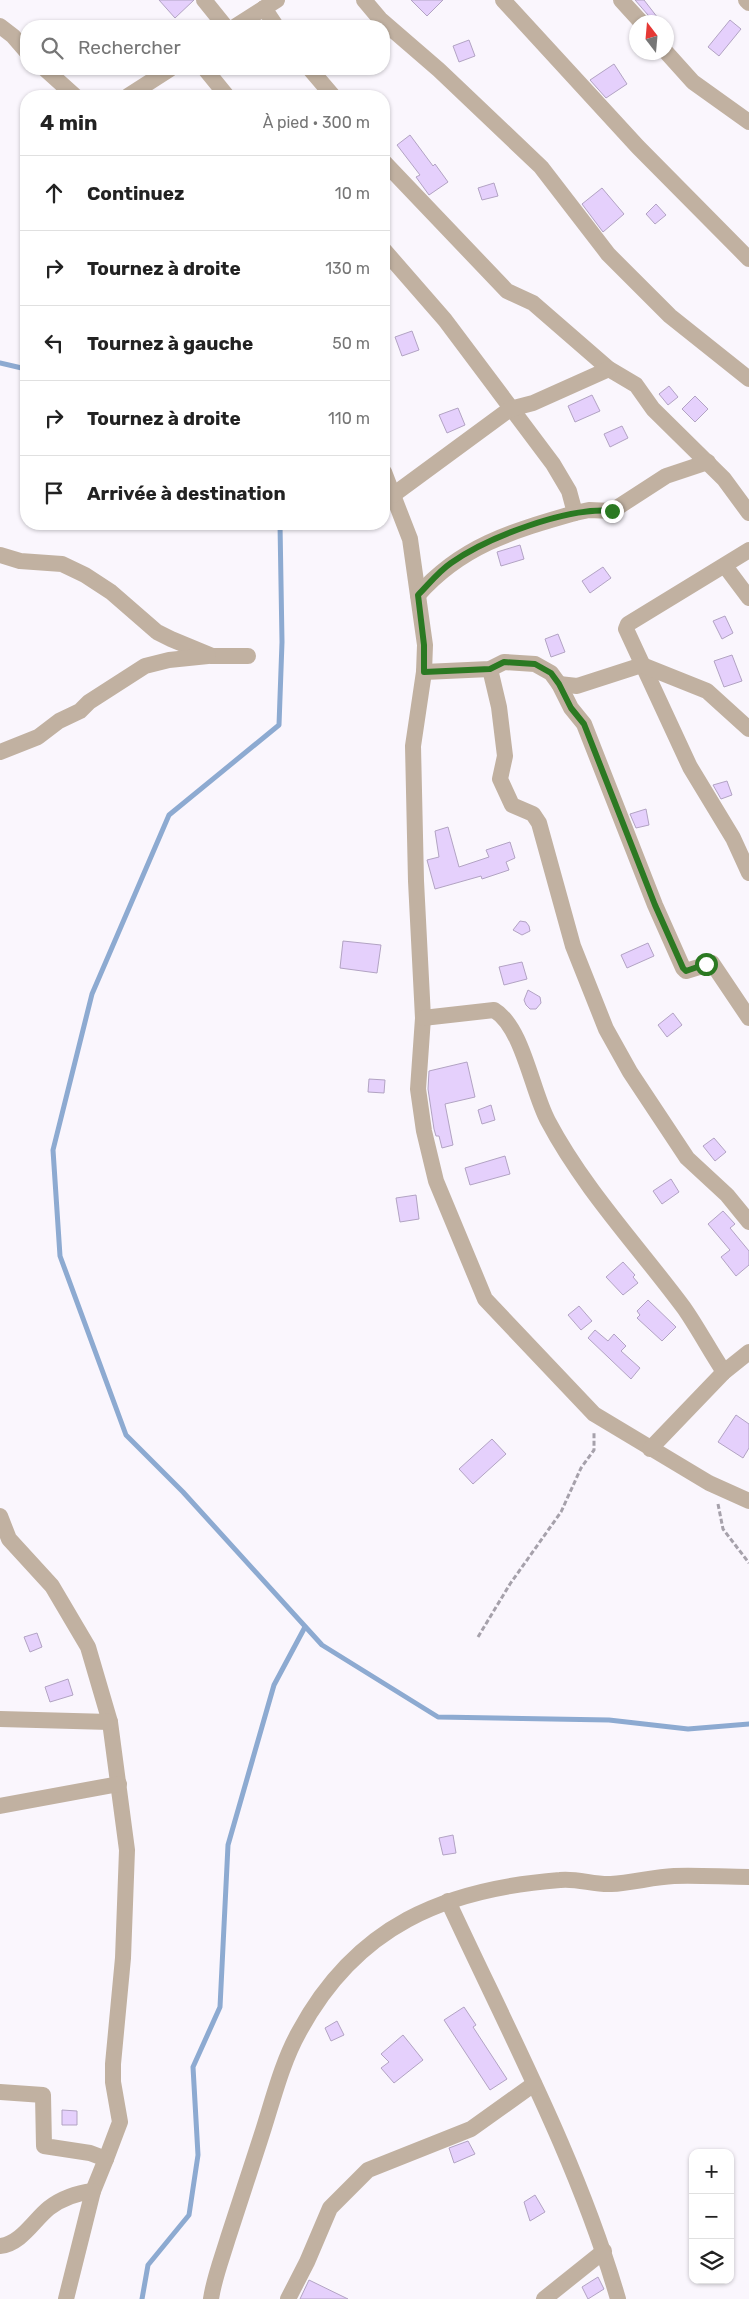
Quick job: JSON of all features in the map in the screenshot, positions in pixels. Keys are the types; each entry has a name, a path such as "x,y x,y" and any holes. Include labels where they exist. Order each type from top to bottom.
{"street":[{"path":"204,0 220,20"},
{"path":"364,0 382,20"},
{"path":"503,0 638,148 749,259"},
{"path":"621,0 635,15"},
{"path":"746,0 749,3"},
{"path":"245,20 270,4 274,20"},
{"path":"0,26 20,44"},
{"path":"390,28 541,167 608,254 663,309 749,379"},
{"path":"673,60 693,82 749,122"},
{"path":"52,75 68,90"},
{"path":"137,90 161,75"},
{"path":"210,75 222,90"},
{"path":"315,75 328,90"},
{"path":"390,168 507,291 533,302 609,370 636,384 653,408 724,479 749,513"},
{"path":"390,257 445,320 562,477 574,513"},
{"path":"394,495 510,409 533,403 609,370"},
{"path":"418,595 436,574 486,543 574,513 589,510 612,511 666,476 708,462"},
{"path":"390,486 410,539 424,645 424,672 413,746 416,881 423,1018 418,1089 424,1131 436,1181 485,1299 594,1414 715,1486 749,1500"},
{"path":"749,550 628,624 628,636 690,766 732,838 749,873"},
{"path":"0,555 20,561 62,564 85,575 112,592 157,632 212,656"},
{"path":"725,566 749,598"},
{"path":"0,752 38,737 60,721 80,711 89,702 145,666 169,660 212,656 248,656"},
{"path":"424,672 490,669 504,662 535,664 551,673 571,708 584,724 652,897 683,968 686,971 712,963 749,1018"},
{"path":"559,684 577,686 642,665 707,691 749,729"},
{"path":"490,669 499,708 505,756 500,779 502,786 512,805 533,814 538,823 574,946 606,1029 630,1072 686,1158 727,1195 749,1222"},
{"path":"423,1018 494,1010 502,1015 508,1023 529,1069 547,1120 590,1187 684,1309 724,1372"},
{"path":"650,1449 724,1372 749,1352"},
{"path":"0,1516 9,1539 52,1586 88,1647 110,1722 127,1850 127,1882 113,2064 113,2082 120,2122 93,2191 66,2299"},
{"path":"0,1719 110,1722"},
{"path":"0,1806 119,1784"},
{"path":"211,2299 213,2285 279,2081 298,2033 321,1996 359,1952 377,1937 407,1920 448,1901 501,1888 577,1879 608,1884 636,1883 672,1876 749,1877"},
{"path":"448,1901 534,2084 604,2251 618,2299"},
{"path":"288,2299 307,2262 330,2208 368,2170 471,2129 534,2084"},
{"path":"0,2092 43,2094 44,2146 90,2153 106,2159"},
{"path":"0,2246 18,2238 50,2208 76,2193 93,2191"},
{"path":"544,2299 604,2251"}],"path":[{"path":"478,1637 510,1584 561,1512 581,1468 594,1450 594,1414"},
{"path":"715,1486 723,1529 749,1563"}],"building":[{"path":"159,0 194,0 175,18"},
{"path":"411,0 443,0 427,16"},
{"path":"635,0 644,0 656,15 648,15"},
{"path":"730,20 741,29 719,56 708,47"},
{"path":"469,40 475,56 459,62 453,46"},
{"path":"614,64 627,84 606,98 590,80"},
{"path":"410,135 433,166 435,164 448,182 429,195 416,177 420,175 397,145"},
{"path":"494,183 498,196 482,200 478,188"},
{"path":"602,188 624,214 603,232 582,204"},
{"path":"656,204 666,215 655,224 646,214"},
{"path":"412,331 419,350 402,356 395,337"},
{"path":"669,386 678,397 668,405 659,394"},
{"path":"592,395 600,411 575,422 568,406"},
{"path":"695,396 708,409 695,422 682,409"},
{"path":"458,408 465,425 447,433 439,415"},
{"path":"622,426 628,438 610,447 604,434"},
{"path":"520,545 524,559 501,566 497,552"},
{"path":"603,567 611,578 590,593 582,581"},
{"path":"725,616 733,633 722,639 713,621"},
{"path":"558,634 565,652 551,657 545,639"},
{"path":"732,655 742,681 724,687 714,661"},
{"path":"727,781 732,795 721,799 713,785"},
{"path":"646,809 649,825 636,828 630,814"},
{"path":"448,827 459,867 489,857 486,850 510,842 515,858 506,862 509,870 482,879 481,876 435,889 427,860 439,857 435,831"},
{"path":"520,921 526,922 530,931 522,935 513,930"},
{"path":"343,941 381,945 377,973 340,968"},
{"path":"648,943 654,956 627,968 621,955"},
{"path":"522,962 527,979 504,985 499,967"},
{"path":"528,990 540,997 541,1003 536,1009 530,1009 526,1005 524,1000"},
{"path":"673,1013 682,1025 667,1037 658,1025"},
{"path":"467,1062 475,1097 445,1104 453,1145 442,1148 439,1136 436,1136 434,1129 428,1089 429,1071"},
{"path":"369,1079 385,1080 384,1093 368,1092"},
{"path":"491,1105 495,1120 482,1124 478,1110"},
{"path":"714,1138 726,1152 715,1161 703,1146"},
{"path":"505,1156 510,1174 470,1185 465,1168"},
{"path":"671,1179 679,1192 662,1204 653,1191"},
{"path":"416,1195 419,1219 400,1222 396,1198"},
{"path":"723,1211 735,1224 730,1228 749,1251 749,1265 736,1276 721,1257 730,1250 708,1224"},
{"path":"623,1262 635,1275 633,1277 638,1283 623,1295 606,1277"},
{"path":"648,1300 676,1327 662,1341 637,1318 640,1315 637,1311"},
{"path":"579,1306 592,1321 581,1330 568,1315"},
{"path":"595,1330 608,1341 614,1334 626,1346 621,1351 640,1368 631,1379 588,1338"},
{"path":"736,1415 749,1424 749,1448 743,1458 718,1442"},
{"path":"492,1439 506,1454 473,1484 459,1469"},
{"path":"37,1633 42,1647 30,1652 24,1637"},
{"path":"68,1679 73,1695 50,1702 45,1687"},
{"path":"453,1835 456,1853 443,1855 439,1838"},
{"path":"464,2007 476,2025 473,2027 507,2079 490,2090 444,2020"},
{"path":"337,2021 344,2035 331,2041 325,2028"},
{"path":"403,2035 423,2060 394,2083 381,2068 389,2062 381,2054"},
{"path":"62,2110 77,2111 77,2125 62,2125"},
{"path":"468,2141 475,2154 454,2163 449,2148"},
{"path":"535,2195 545,2212 530,2221 524,2202"},
{"path":"598,2277 604,2289 588,2299 582,2287"},
{"path":"309,2280 348,2299 300,2299"}],"waterway":[{"path":"0,363 20,368"},
{"path":"280,530 282,642 279,725 169,815 92,994 53,1150 60,1256 126,1435 183,1492 322,1645 438,1717 609,1720 688,1729 749,1724"},
{"path":"142,2299 148,2265 189,2215 198,2155 193,2067 220,2007 228,1845 274,1685 305,1627"}],"route":[{"path":"612,511 589,510 538,524 486,543 436,574 418,595 424,645 424,672 490,669 504,662 535,664 551,673 571,708 578,714 584,724 609,792 683,968 686,971 706,964"}]}
